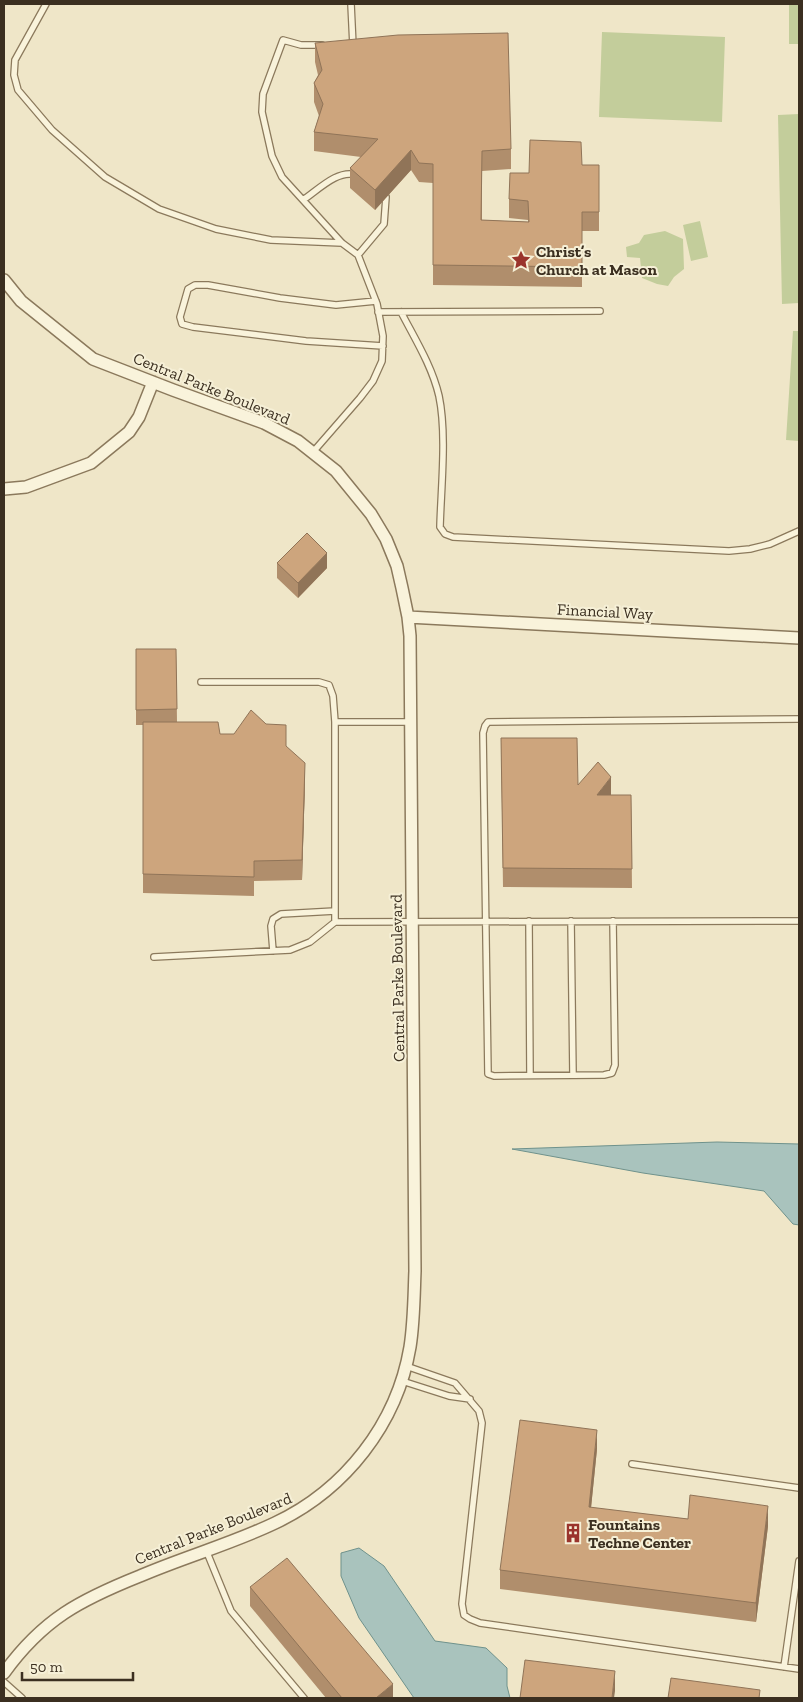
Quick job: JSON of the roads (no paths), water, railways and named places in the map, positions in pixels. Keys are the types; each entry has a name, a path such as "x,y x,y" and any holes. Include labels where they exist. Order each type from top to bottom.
{"street":[{"name":"Central Parke Boulevard","path":"4,280 22,301 92,359 264,423 298,441 336,471 354,492 386,539 397,566 408,616 411,722 415,1271 412,1327 402,1380 384,1421 367,1449 346,1474 330,1489 303,1508 274,1524 98,1593 78,1604 41,1630 17,1654 4,1673"},
{"path":"4,489 26,487 91,463 129,432 139,416 153,382"},
{"name":"Financial Way","path":"408,616 799,638"}],"lane":[{"path":"46,4 15,60 14,75 18,90 52,130 105,177 158,209 216,229 271,240 342,243"},
{"path":"345,46 354,46 351,4"},
{"path":"313,452 373,381 382,361 383,346 383,336 376,301 358,255 342,243 282,177 272,156 262,112 263,94 283,40 301,45 327,45"},
{"path":"303,200 338,176 353,174 361,177"},
{"path":"358,255 384,224 386,198"},
{"path":"376,301 336,305 280,298 201,284 188,289 180,317 182,324 193,327 306,341 383,346"},
{"path":"378,312 600,311"},
{"path":"401,312 428,364 439,396 442,427 440,527 445,534 452,537 729,551 750,549 770,544 799,531"},
{"path":"201,682 320,682 329,685 333,696 335,722 335,922"},
{"path":"613,921 615,1065 612,1074 494,1076 488,1074 483,733 488,722 799,719"},
{"path":"335,722 411,722"},
{"path":"273,951 271,926 273,919 282,914 335,910"},
{"path":"529,921 530,1075"},
{"path":"571,921 573,1075"},
{"path":"154,957 290,950 310,942 335,922 799,921"},
{"path":"405,1366 455,1383 479,1411 482,1430 462,1604 464,1615 480,1623 799,1669"},
{"path":"402,1380 450,1396 470,1399"},
{"path":"632,1464 799,1488"},
{"path":"206,1550 231,1611 304,1698"},
{"path":"784,1667 799,1561"},
{"path":"4,1682 22,1698"}],"water":[{"path":"717,1142 799,1144 799,1225 793,1224 764,1191 643,1173 512,1149"},
{"path":"359,1548 384,1566 435,1641 486,1648 507,1668 507,1686 510,1698 414,1698 359,1618 341,1576 341,1553"}],"place":[{"name":"Christ’s Church at Mason","path":"521,260"},
{"name":"Fountains Techne Center","path":"573,1533"}]}
